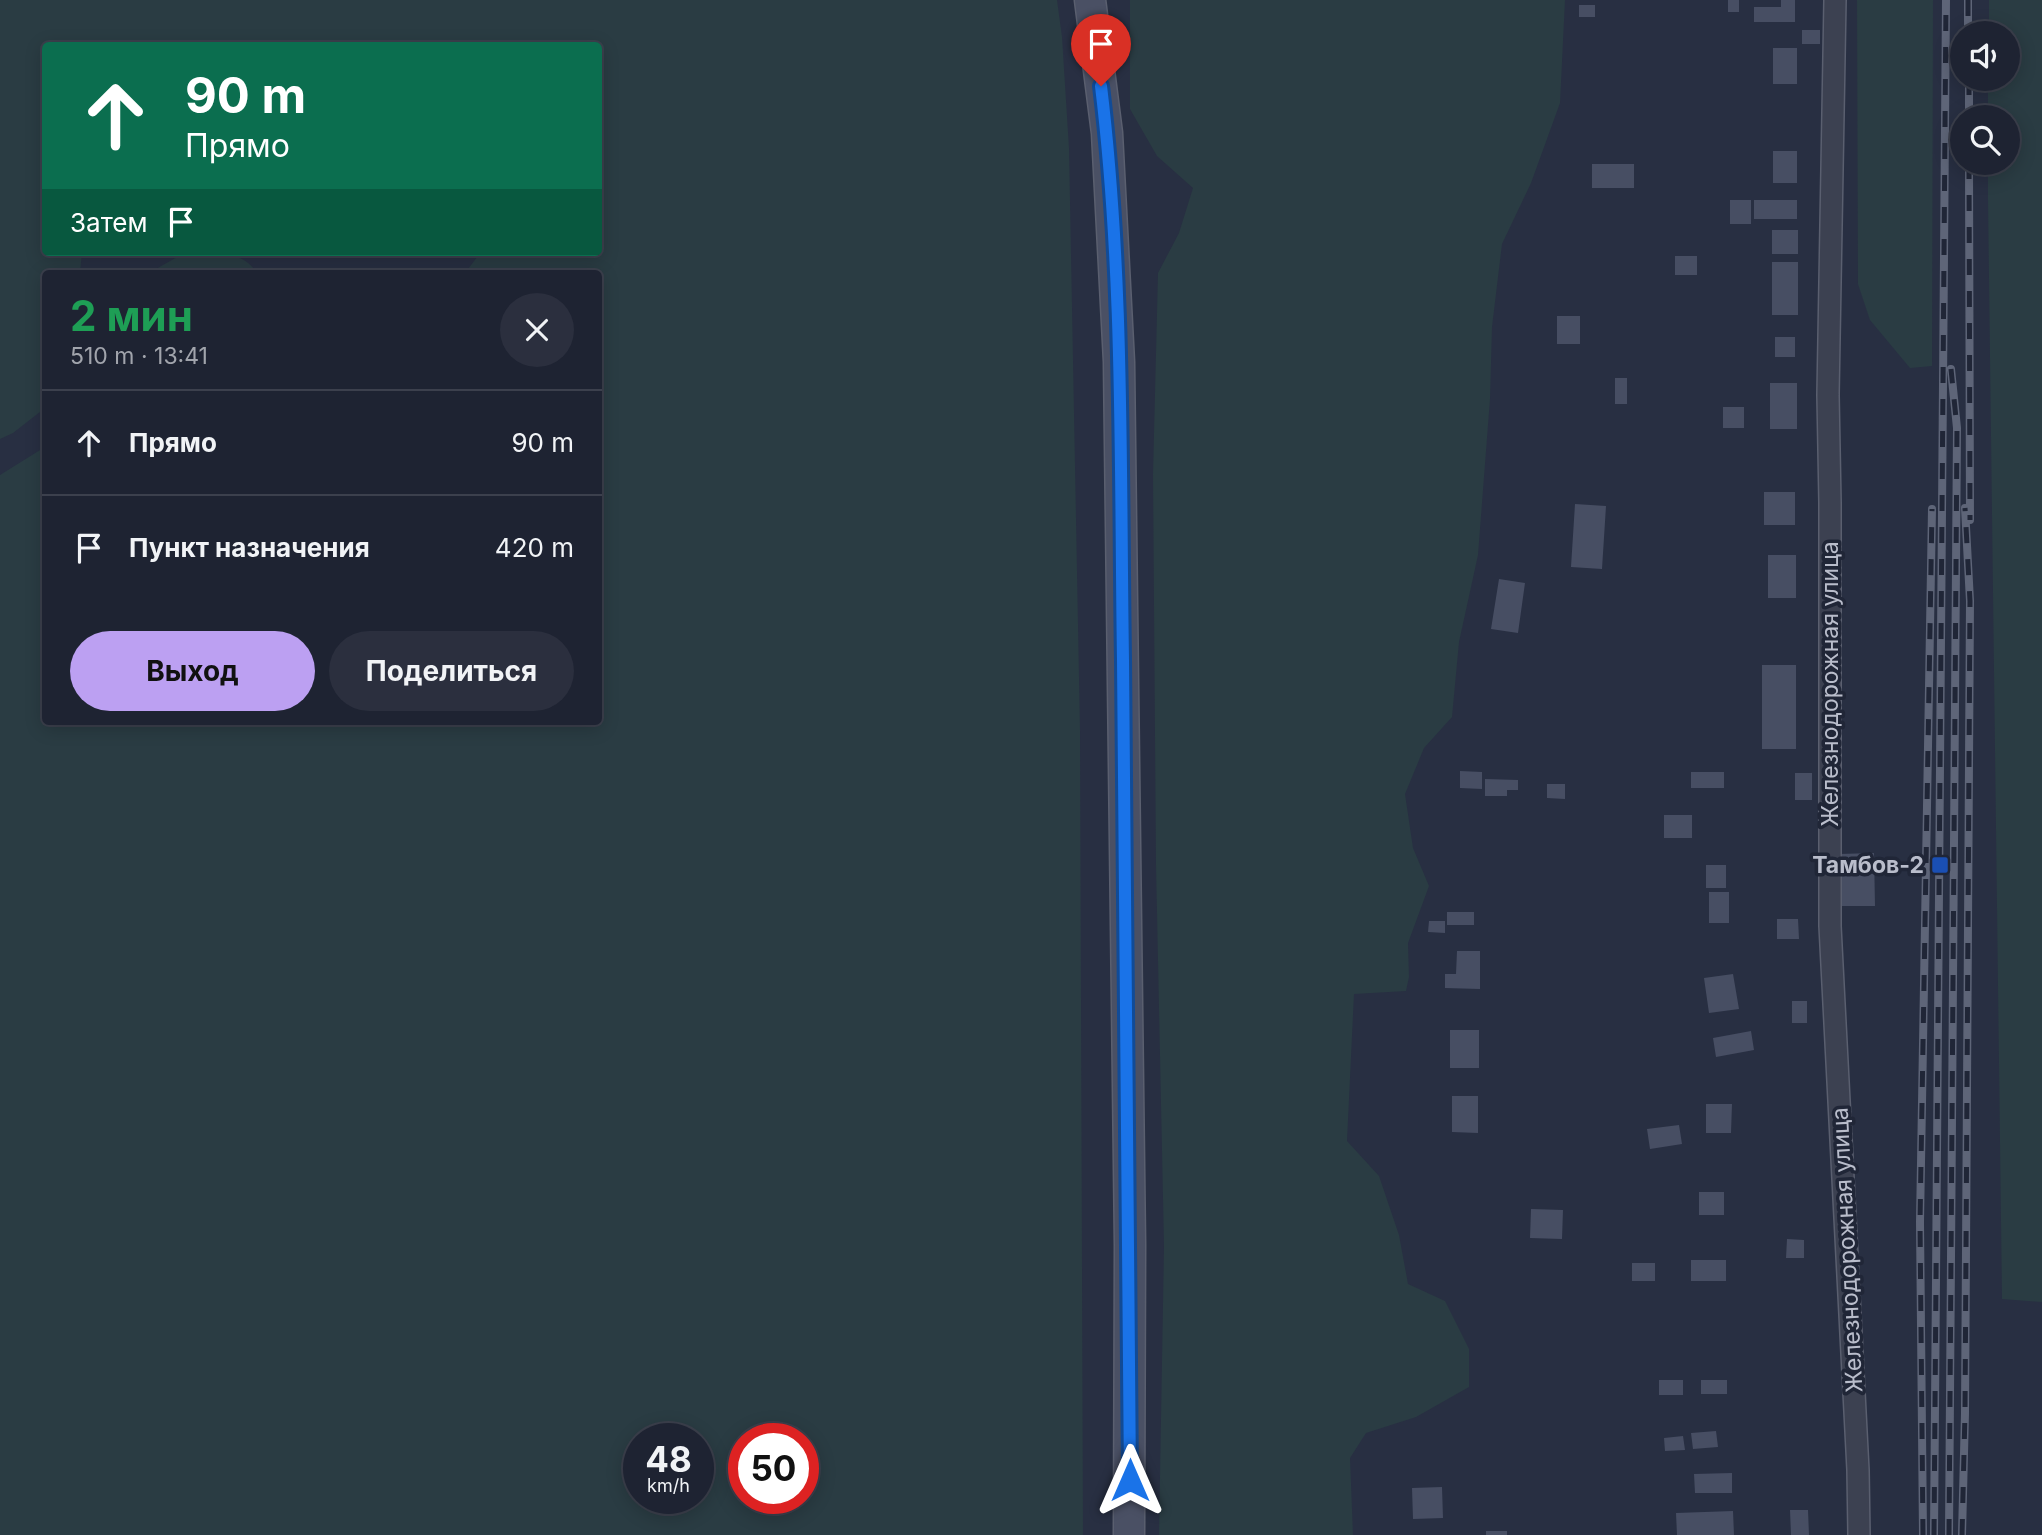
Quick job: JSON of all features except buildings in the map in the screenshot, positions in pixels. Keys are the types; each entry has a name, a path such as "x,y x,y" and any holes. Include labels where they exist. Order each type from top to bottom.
{"main road":[{"path":"1090,0 1107,133 1119,362 1130,1245 1129,1535"}],"street":[{"name":"Железнодорожная улица","path":"1835,0 1828,395 1830,926 1859,1535"}],"shaded area":[{"path":"0,0 1057,0 1069,148 1080,730 1083,1535 0,1535 0,475 42,449 42,725 602,725 602,270 467,270 478,256 602,256 602,42 42,42 42,256 82,256 80,270 42,270 42,410 13,433 0,439"},
{"path":"1130,0 1565,0 1560,103 1531,183 1502,244 1492,327 1490,399 1478,555 1459,642 1452,717 1424,748 1405,794 1413,848 1429,886 1408,943 1409,977 1406,991 1354,994 1347,1141 1379,1176 1399,1235 1408,1284 1445,1301 1469,1349 1469,1387 1416,1417 1366,1433 1350,1458 1353,1535 1159,1535 1164,1246 1156,865 1153,474 1158,273 1179,233 1193,188 1157,156 1130,109"},
{"path":"1857,0 1933,0 1932,366 1910,368 1870,320 1858,284"},
{"path":"1989,0 2042,0 2042,1302 2002,1299 1988,175 2020,175 2020,105 1988,105 1988,91 2020,91 2020,21 1989,21"},
{"path":"179,256 234,256 255,270 154,270"}],"railway":[{"path":"1934,1535 1946,0"},
{"path":"1968,0 1968,21"},
{"path":"1969,91 1969,105"},
{"path":"1969,175 1970,520"},
{"path":"1949,1535 1957,428 1951,369"},
{"path":"1962,1535 1970,601 1965,508"},
{"path":"1923,1535 1920,1222 1932,509"}],"place":[{"name":"Тамбов-2","path":"1940,865"}],"route":[{"path":"1101,86 1111,182 1119,362 1130,1245 1130,1480"}]}
